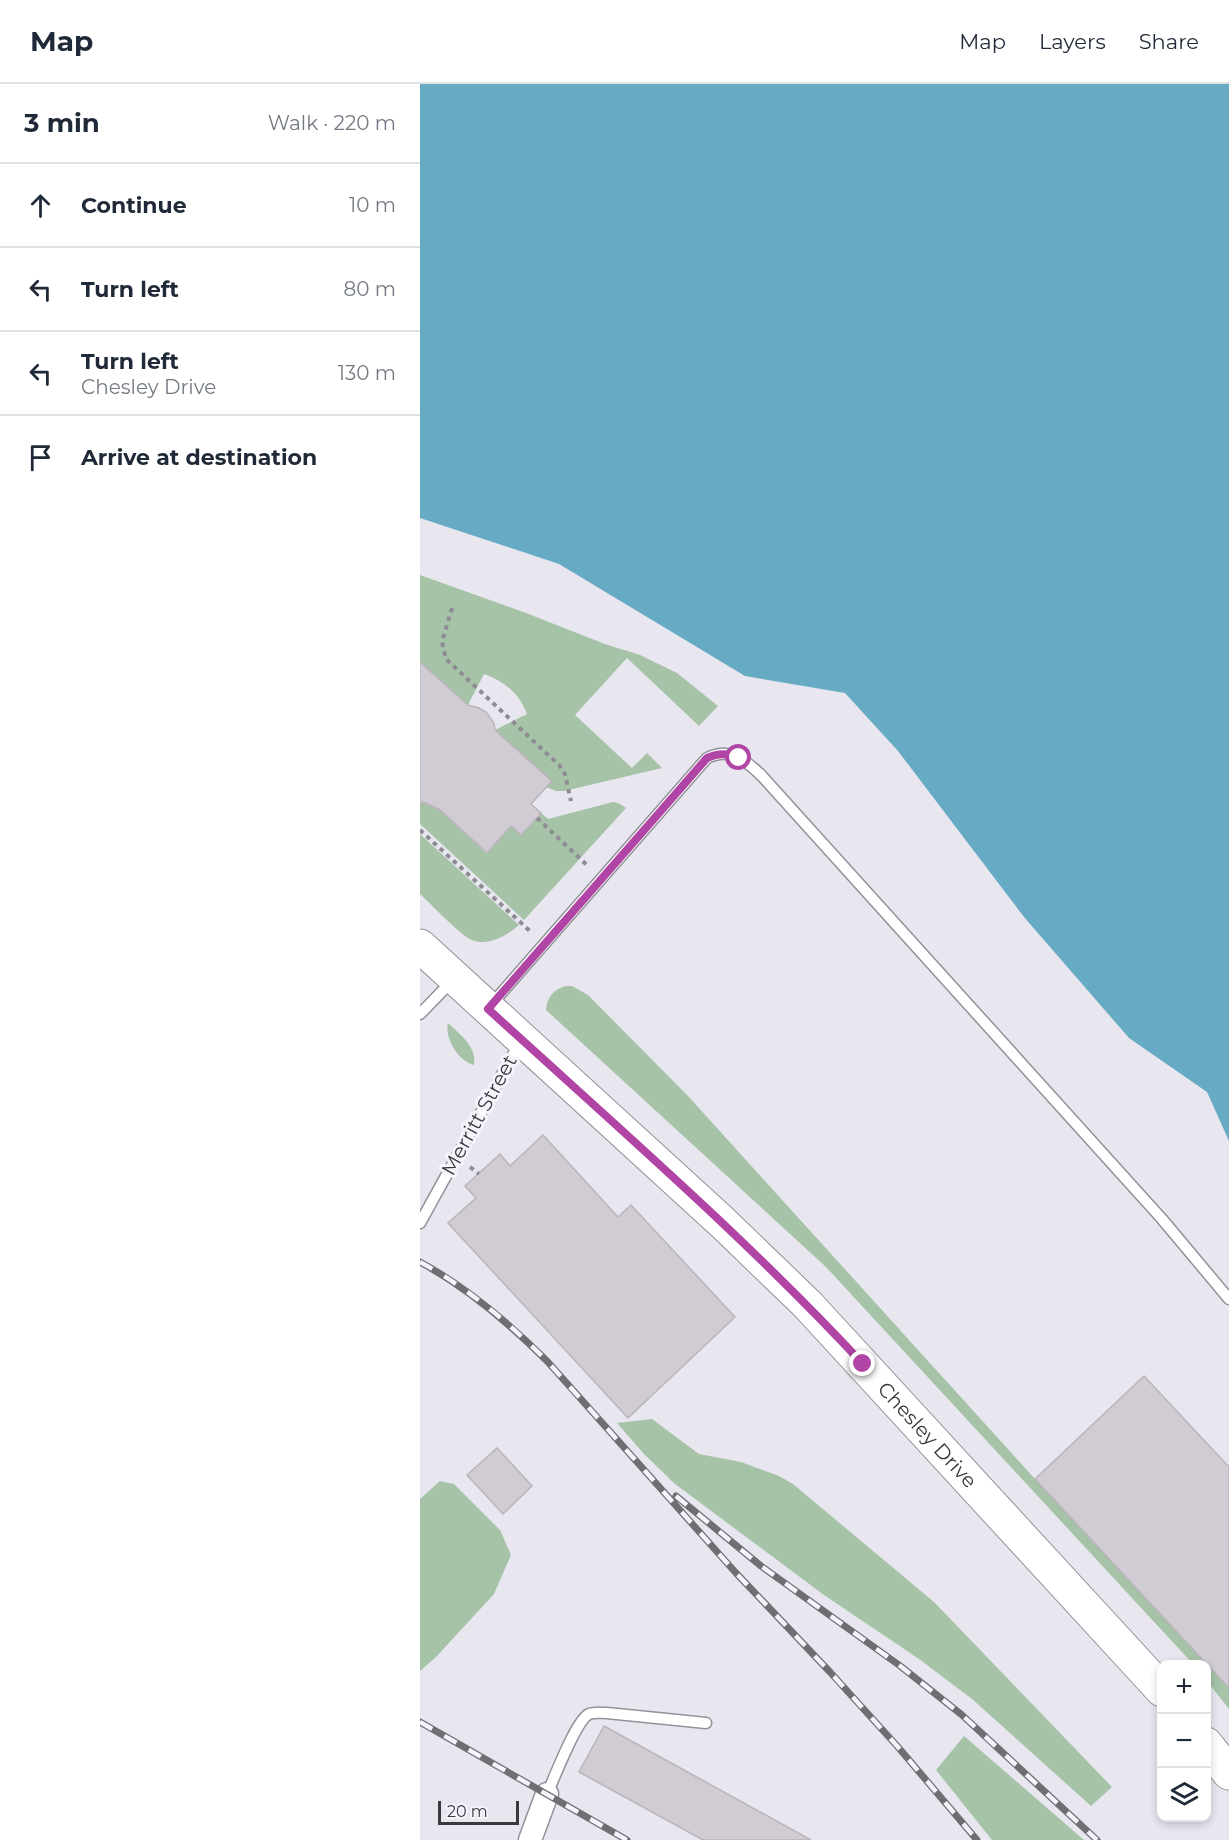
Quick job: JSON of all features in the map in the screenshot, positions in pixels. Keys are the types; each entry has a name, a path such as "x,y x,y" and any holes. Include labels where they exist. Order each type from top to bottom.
{"main road":[{"name":"Chesley Drive","path":"420,946 722,1222 808,1305 964,1472 1157,1686"},
{"path":"1211,1750 1229,1773"}],"street":[{"path":"530,1840 547,1794"}],"lane":[{"path":"488,1009 707,758 717,754 728,754 748,763 1162,1220 1229,1299"},
{"path":"420,1014 454,978"},
{"name":"Merritt Street","path":"420,1223 521,1039"},
{"path":"547,1794 574,1735 586,1715 608,1713 706,1723"}],"path":[{"path":"452,608 442,642 446,659 559,765 565,774 571,801"},
{"path":"537,818 601,879"},
{"path":"420,830 544,945"}],"green space":[{"path":"420,575 640,655 677,673 718,706 699,726 627,658 575,715 632,768 647,753 662,768 564,791 546,787 551,781 495,730 527,714 520,700 510,689 484,674 468,705 420,662"},
{"path":"423,802 440,810 486,853 511,826 521,835 541,813 548,819 613,802 626,808 524,920 420,824 420,805"},
{"path":"420,834 519,925 504,936 485,942 472,940 454,926 420,894"},
{"path":"572,986 588,995 688,1096 1035,1479 1203,1660 1189,1660 826,1267 546,1010 552,994 558,989"},
{"path":"448,1023 470,1047 473,1052 474,1065 463,1059 454,1048 448,1035"},
{"path":"652,1419 699,1454 741,1462 779,1476 793,1484 934,1602 1112,1787 1091,1806 972,1699 919,1659 824,1595 675,1484 617,1423"},
{"path":"440,1481 454,1484 500,1530 511,1555 494,1594 436,1657 420,1671 420,1499"},
{"path":"1211,1669 1229,1688 1229,1709 1211,1686"},
{"path":"964,1736 1084,1840 992,1840 936,1770"}],"water":[{"path":"420,84 1229,84 1229,1141 1207,1092 1129,1038 1024,917 898,751 845,693 745,676 559,564 420,518"}],"building":[{"path":"420,662 468,705 486,712 494,723 495,730 552,781 531,804 541,813 537,818 521,835 511,826 487,853 440,810 423,802 420,805"},
{"path":"543,1135 618,1217 631,1205 735,1317 628,1418 448,1223 476,1198 465,1186 500,1154 510,1166"},
{"path":"1144,1376 1229,1467 1229,1688 1211,1669 1211,1660 1203,1660 1035,1479"},
{"path":"497,1448 532,1486 503,1514 467,1475"},
{"path":"604,1726 811,1840 703,1840 579,1772"}],"railway":[{"path":"420,1262 455,1283 487,1307 547,1361 736,1573 898,1747 977,1840"},
{"path":"676,1496 761,1566 899,1665 962,1715 1097,1840"},
{"path":"420,1722 627,1840"}],"route":[{"path":"739,758 728,754 717,754 707,758 488,1009 722,1222 808,1305 863,1364"}]}
